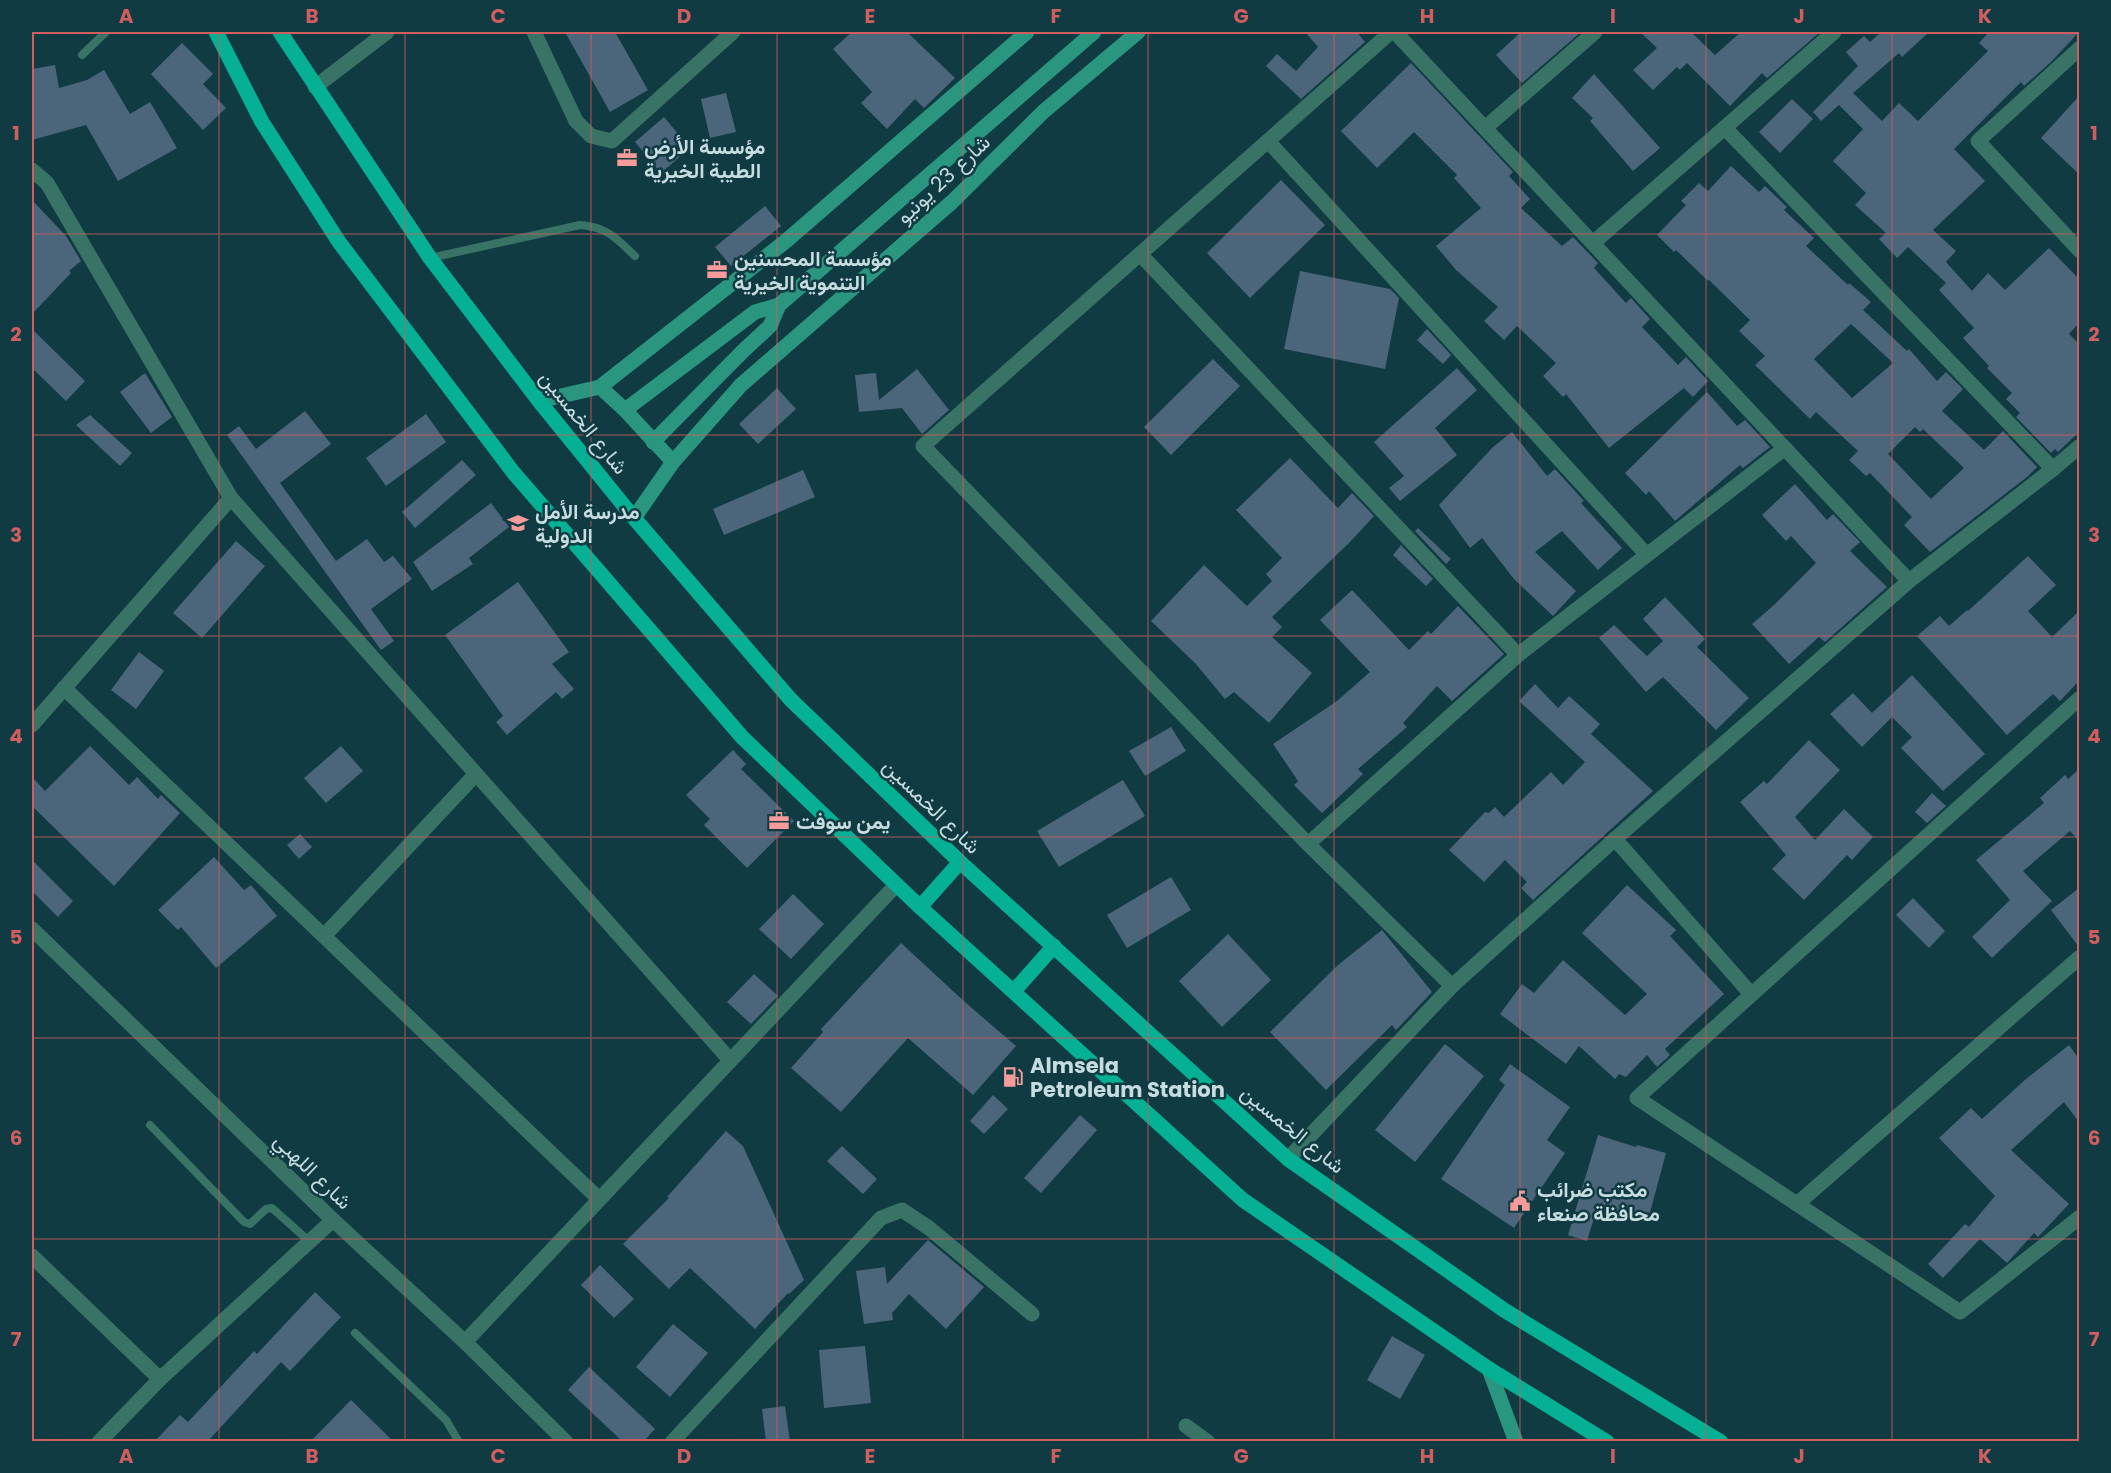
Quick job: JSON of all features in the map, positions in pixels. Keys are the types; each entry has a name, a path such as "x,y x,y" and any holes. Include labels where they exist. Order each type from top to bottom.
{"main road":[{"path":"216,32 262,122 339,242 513,471 742,737 896,885 1243,1200 1489,1369 1607,1442"},
{"name":"شارع الخمسين","path":"280,32 430,258 539,400 634,518 792,700 960,862 1288,1159 1504,1310 1721,1442"},
{"path":"920,907 960,862"},
{"path":"1014,991 1054,946"}],"street":[{"path":"315,87 387,32"},
{"path":"534,32 576,121 591,136 612,141 734,32"},
{"path":"539,400 600,387 786,241 1027,32"},
{"path":"624,410 755,312 779,305 1094,32"},
{"name":"شارع 23 يونيو","path":"634,518 673,462 741,385 952,202 1043,112 1138,32"},
{"path":"1452,986 1308,844 923,446 1393,32 1909,581"},
{"path":"1485,128 1595,32"},
{"path":"1593,243 1834,32"},
{"path":"2079,48 1977,141 2079,251"},
{"path":"1725,128 2053,469"},
{"path":"1268,141 1646,554"},
{"path":"32,170 47,183 231,498 730,1060"},
{"path":"1140,254 1518,655"},
{"path":"653,442 770,326 779,305"},
{"path":"600,387 673,462"},
{"path":"1288,1159 1452,986 1615,839 1909,581 2053,469 2079,446"},
{"path":"1308,844 1518,655 1785,448"},
{"path":"32,724 231,498"},
{"path":"64,688 599,1199"},
{"path":"2079,698 1637,1098 1960,1312 2079,1217"},
{"path":"324,936 476,774"},
{"path":"1615,839 1751,994"},
{"path":"465,1342 896,885"},
{"name":"شارع اللهبي","path":"32,929 333,1220 465,1342 566,1442"},
{"path":"1797,1204 2079,957"},
{"path":"672,1442 881,1218 902,1210 929,1227 1032,1314"},
{"path":"99,1442 160,1379 333,1220"},
{"path":"32,1256 160,1379"},
{"path":"1489,1369 1516,1442"},
{"path":"1186,1426 1208,1442"}],"lane":[{"path":"82,55 106,32"},
{"path":"430,258 580,225 595,226 610,233 635,256"},
{"path":"150,1125 244,1222 250,1224 266,1209 272,1208 310,1242"},
{"path":"355,1333 446,1420 459,1442"}],"building":[{"path":"565,32 615,32 648,90 610,112"},
{"path":"852,32 907,32 955,78 924,108 915,99 887,129 861,103 872,92 833,49"},
{"path":"1305,32 1357,32 1365,42 1301,99 1266,66 1277,54 1296,71 1318,47"},
{"path":"1521,32 1581,32 1522,83 1496,55"},
{"path":"1640,32 1691,32 1715,55 1741,32 1820,32 1767,78 1762,73 1730,106 1687,63 1680,70 1677,67 1653,90 1633,70 1657,48"},
{"path":"1881,32 1929,32 1902,57 1899,53 1853,93 1882,121 1899,103 1918,121 1988,51 1979,43 1989,32 2079,32 2024,86 2021,82 1954,149 1985,181 1933,230 1956,251 1946,262 1972,291 1988,273 2005,290 2049,248 2079,279 2079,323 2069,334 2079,344 2079,432 2058,452 2055,449 2051,453 2016,417 2020,413 2006,399 2012,393 1987,368 1989,366 1963,338 1974,328 1939,290 1946,283 1908,247 1897,258 1879,239 1886,233 1855,205 1866,193 1833,161 1863,129 1839,105 1821,121 1813,112 1858,66 1846,52 1864,36 1870,42"},
{"path":"182,43 213,74 203,84 226,108 203,130 151,74"},
{"path":"1411,63 1513,172 1509,176 1530,199 1521,208 1562,246 1573,237 1598,263 1594,268 1626,303 1631,298 1650,319 1642,327 1678,365 1686,357 1708,381 1693,397 1684,388 1609,448 1566,394 1563,397 1543,376 1556,363 1517,326 1504,340 1484,321 1498,307 1456,270 1436,246 1481,208 1454,178 1457,175 1414,132 1377,168 1341,131"},
{"path":"55,65 59,88 87,80 104,70 130,114 150,102 177,148 118,181 86,125 32,140 32,69"},
{"path":"1594,74 1660,148 1633,171 1590,121 1593,118 1572,98"},
{"path":"726,93 736,132 710,138 701,99"},
{"path":"2079,96 2079,174 2041,138"},
{"path":"1792,99 1813,119 1780,153 1759,132"},
{"path":"664,117 690,148 661,173 635,142"},
{"path":"1731,166 1759,192 1765,186 1787,207 1784,210 1814,238 1806,246 1848,285 1849,283 1871,302 1863,310 1907,351 1909,349 1937,381 1946,372 1963,389 1942,411 1984,450 2003,431 2037,467 1930,552 1904,525 1912,517 1870,473 1866,476 1849,460 1858,451 1816,412 1810,419 1755,365 1765,356 1739,331 1750,320 1709,280 1657,235 1686,205 1681,201 1699,183 1708,191","holes":["1851,324 1893,363 1852,398 1814,359","1915,427 1920,432 1923,429 1964,468 1931,499 1888,454"]},
{"path":"1281,180 1325,225 1250,298 1207,253"},
{"path":"32,200 66,236 81,261 69,271 71,273 32,314"},
{"path":"765,206 781,226 731,266 715,247"},
{"path":"1300,271 1390,289 1399,298 1385,369 1284,349"},
{"path":"32,329 85,381 66,401 32,368"},
{"path":"1427,329 1451,355 1443,364 1417,340"},
{"path":"1213,359 1240,386 1171,455 1144,427"},
{"path":"1457,368 1477,390 1435,428 1457,455 1400,501 1389,488 1404,476 1374,442"},
{"path":"917,369 949,410 922,434 902,408 859,412 855,375 876,373 879,400"},
{"path":"145,373 172,417 151,433 120,392"},
{"path":"777,388 796,409 758,444 739,424"},
{"path":"1707,392 1737,426 1745,420 1770,447 1743,468 1740,465 1675,521 1649,491 1646,495 1625,473"},
{"path":"305,411 331,444 280,483 336,561 367,539 384,562 393,556 412,579 371,609 394,641 381,650 227,435 239,426 256,449"},
{"path":"426,414 446,442 386,486 366,458"},
{"path":"90,415 132,453 120,466 76,425"},
{"path":"1512,432 1547,476 1555,469 1584,501 1581,503 1622,548 1598,570 1562,531 1535,552 1576,591 1553,616 1514,579 1482,538 1470,548 1439,505 1493,447"},
{"path":"1290,458 1338,508 1352,493 1374,516 1272,617 1282,627 1272,637 1312,673 1269,723 1234,692 1225,699 1195,663 1151,621 1204,565 1247,606 1272,581 1266,574 1282,558 1236,510"},
{"path":"462,460 476,475 415,528 402,512"},
{"path":"803,470 815,497 724,535 713,509"},
{"path":"1795,484 1827,520 1833,514 1860,542 1850,551 1887,587 1825,642 1819,637 1789,664 1752,624 1816,563 1791,536 1786,541 1762,515"},
{"path":"491,503 509,527 469,558 473,564 432,591 413,562"},
{"path":"1418,528 1451,559 1446,564 1415,531"},
{"path":"236,541 265,566 202,638 173,613"},
{"path":"1401,545 1433,579 1426,586 1393,555"},
{"path":"2028,556 2056,585 2028,611 2052,637 2079,611 2079,681 2060,701 2053,694 2007,735 1917,636 1940,616 1949,626"},
{"path":"518,582 569,652 552,664 574,689 562,699 556,692 507,735 496,722 503,716 445,635"},
{"path":"1352,590 1409,650 1428,631 1431,634 1458,606 1504,654 1452,701 1437,686 1403,723 1407,727 1358,769 1363,774 1322,813 1294,785 1298,781 1273,744 1337,701 1370,672 1320,620"},
{"path":"1665,597 1705,639 1697,647 1749,698 1716,730 1663,677 1646,692 1599,638 1614,625 1647,656 1663,641 1643,619"},
{"path":"139,652 164,671 136,709 111,690"},
{"path":"1912,675 1985,754 1943,791 1901,748 1912,737 1892,717 1862,747 1830,714 1853,693 1872,713"},
{"path":"1535,684 1558,708 1569,696 1600,724 1591,734 1653,791 1533,900 1521,888 1527,882 1505,860 1484,882 1449,850 1485,812 1489,813 1495,807 1504,817 1551,772 1563,785 1585,762 1519,701"},
{"path":"1171,727 1186,751 1145,776 1129,751"},
{"path":"1809,740 1840,770 1795,817 1815,840 1844,809 1873,837 1852,860 1847,855 1804,900 1772,869 1786,855 1740,802 1764,781 1767,784"},
{"path":"90,746 129,785 137,777 158,799 161,795 180,813 114,886 32,806 32,777 45,791"},
{"path":"341,746 363,771 326,803 304,778"},
{"path":"733,750 746,764 741,769 794,821 747,868 704,825 710,819 686,795"},
{"path":"2079,769 2079,841 2070,831 2023,871 2052,901 1992,958 1972,937 2010,900 1976,860 2044,803 2040,798 2065,775 2068,779"},
{"path":"1123,780 1145,816 1059,867 1037,831"},
{"path":"1932,793 1946,806 1927,823 1915,812"},
{"path":"300,834 312,847 299,859 287,845"},
{"path":"214,857 244,890 251,885 277,916 216,968 181,927 178,930 158,910"},
{"path":"32,860 73,901 58,917 32,891"},
{"path":"1171,877 1191,910 1127,948 1107,915"},
{"path":"1627,885 1676,930 1670,936 1724,994 1665,1049 1670,1055 1657,1067 1647,1055 1626,1077 1619,1074 1615,1079 1579,1046 1566,1064 1500,1014 1522,984 1534,993 1563,960 1625,1015 1647,994 1582,933"},
{"path":"2079,888 2079,947 2051,910"},
{"path":"793,894 824,924 791,959 759,929"},
{"path":"1913,898 1945,931 1929,948 1896,915"},
{"path":"1382,930 1432,992 1396,1030 1392,1025 1326,1090 1270,1032 1338,965"},
{"path":"1228,934 1271,980 1222,1027 1179,981"},
{"path":"901,943 1016,1046 973,1095 908,1038 841,1112 791,1068 823,1032 821,1029"},
{"path":"754,974 778,996 751,1024 727,1002"},
{"path":"1445,1044 1484,1076 1415,1162 1375,1130"},
{"path":"2069,1045 2079,1059 2079,1122 2064,1102 2011,1150 2069,1204 2038,1237 2034,1233 2007,1263 1980,1239 1943,1278 1928,1264 1965,1224 1969,1227 1995,1196 1939,1138 1971,1108 1982,1119 2026,1079"},
{"path":"1510,1064 1570,1107 1547,1140 1565,1153 1514,1228 1441,1179 1505,1085 1499,1080"},
{"path":"993,1095 1008,1109 984,1134 970,1121"},
{"path":"1080,1115 1097,1130 1041,1193 1024,1178"},
{"path":"726,1131 743,1146 804,1280 788,1293 755,1329 690,1268 669,1289 623,1244 669,1198 667,1197"},
{"path":"1598,1135 1636,1147 1637,1145 1666,1153 1648,1220 1598,1205 1587,1241 1568,1235"},
{"path":"842,1146 877,1179 863,1194 827,1161"},
{"path":"928,1240 984,1287 946,1329 909,1294 892,1313 893,1320 864,1324 856,1271 885,1267 887,1284"},
{"path":"600,1265 634,1299 614,1318 581,1285"},
{"path":"315,1292 341,1317 290,1371 281,1362 207,1442 154,1442 180,1415 188,1422 254,1351 257,1354"},
{"path":"673,1324 708,1353 670,1397 636,1367"},
{"path":"1392,1336 1425,1355 1400,1399 1367,1380"},
{"path":"865,1346 871,1403 824,1408 819,1350"},
{"path":"589,1367 655,1429 643,1442 623,1442 568,1390"},
{"path":"351,1400 394,1442 310,1442"},
{"path":"785,1406 790,1442 766,1442 762,1409"}],"place":[{"name":"مؤسسة الأرض الطيبة الخيرية","path":"627,158"},
{"name":"مؤسسة المحسنين التنموية الخيرية","path":"717,270"},
{"name":"مدرسة الأمل الدولية","path":"518,523"},
{"name":"يمن سوفت","path":"779,821"},
{"name":"Almsela Petroleum Station","path":"1013,1077"},
{"name":"مكتب ضرائب محافظة صنعاء","path":"1520,1201"}]}
